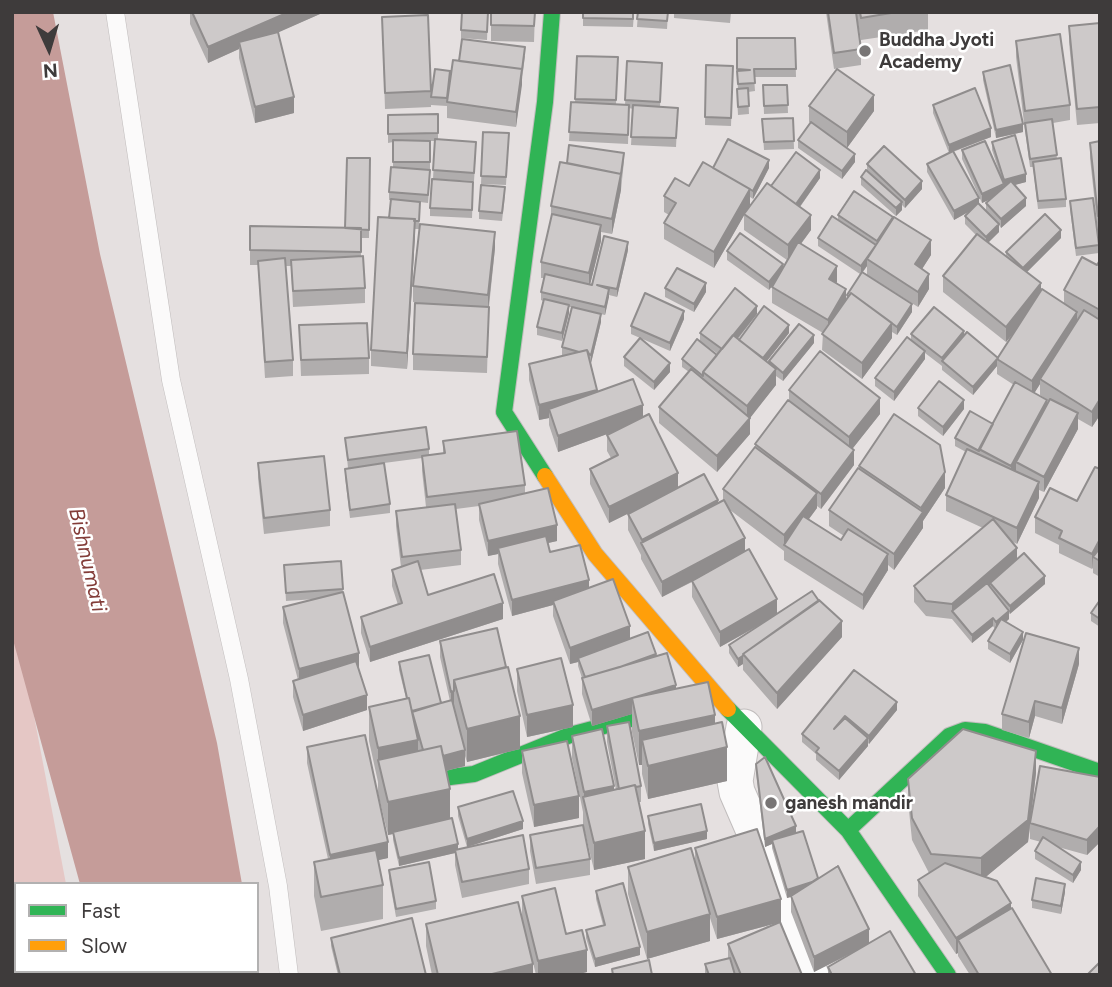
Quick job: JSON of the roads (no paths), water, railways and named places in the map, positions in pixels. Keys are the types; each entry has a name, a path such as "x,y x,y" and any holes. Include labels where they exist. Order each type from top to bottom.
{"main road":[{"path":"552,12 545,103 504,412 595,554 744,727 848,830 948,975"},
{"path":"387,785 474,774 570,735 719,695"},
{"path":"848,830 948,736 965,730 985,732 1100,772"}],"street":[{"path":"744,727 735,781 737,792 771,873 789,938 811,975"}],"lane":[{"path":"115,12 170,380 239,679 278,886 289,975"}],"water":[{"name":"Bishnumati","path":"12,12 53,12 100,254 217,743 242,882 79,882 12,636"},
{"path":"104,973 258,975 105,975"}],"place":[{"name":"Buddha Jyoti Academy","path":"865,51"},
{"name":"ganesh mandir","path":"771,803"}]}
